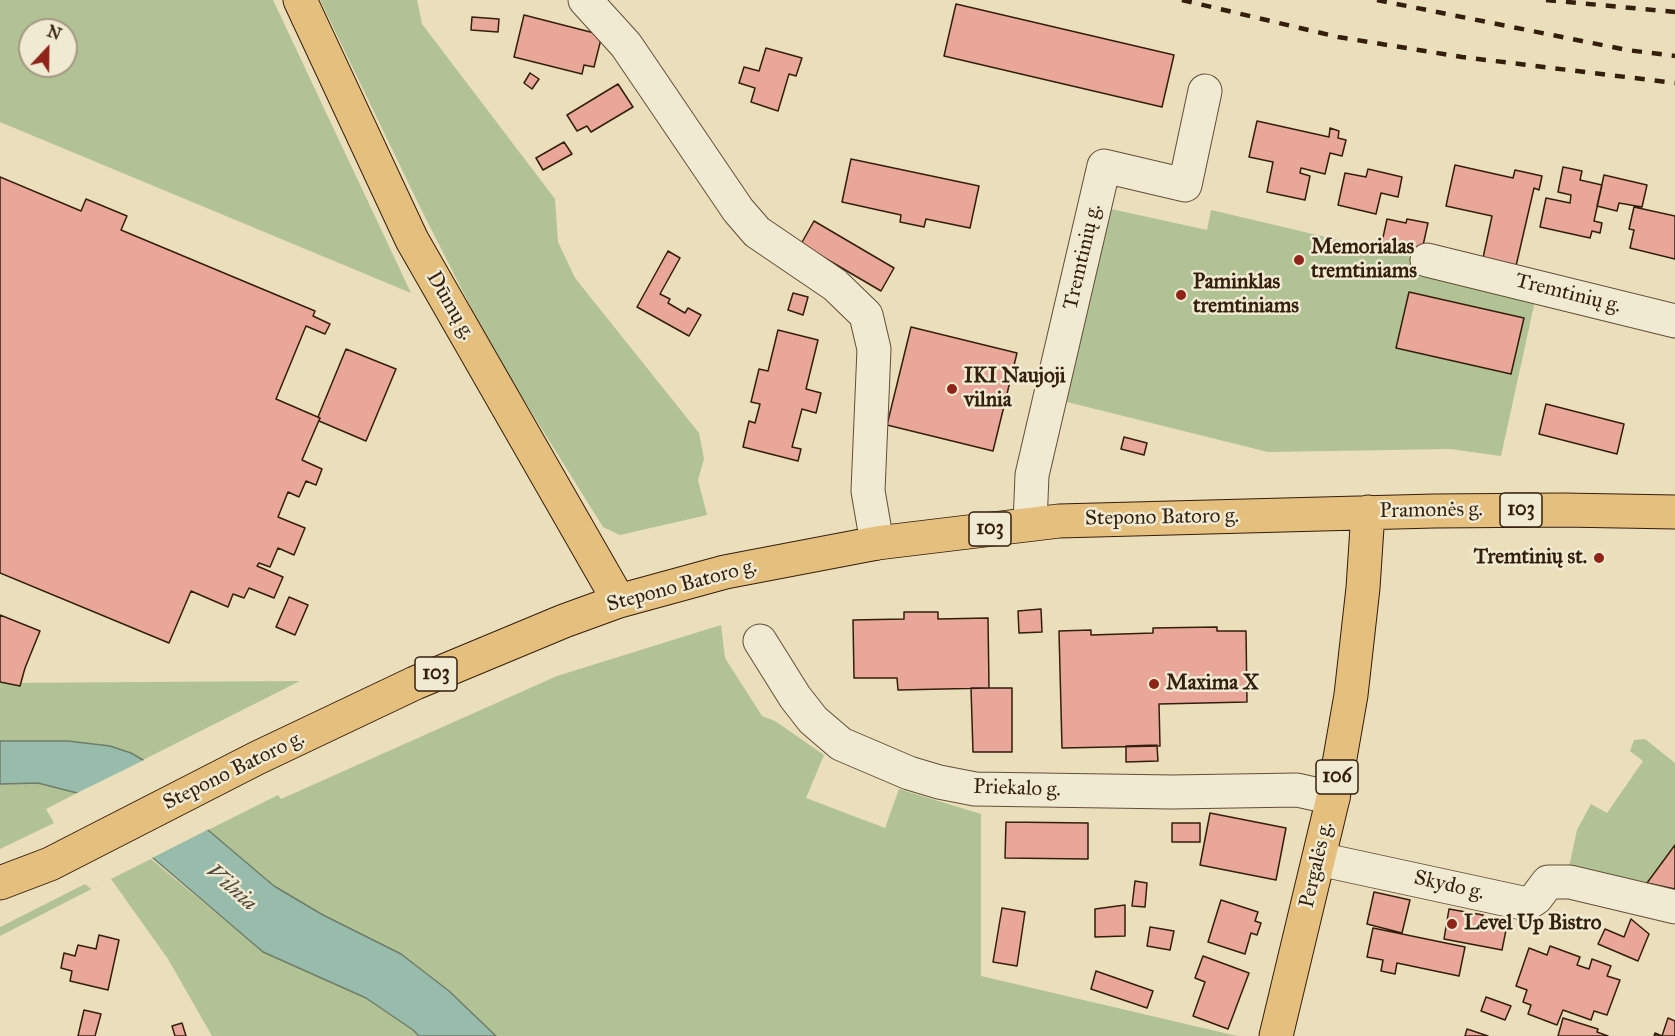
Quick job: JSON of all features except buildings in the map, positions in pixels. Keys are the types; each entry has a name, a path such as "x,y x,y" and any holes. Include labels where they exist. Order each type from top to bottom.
{"main road":[{"name":"Dūmų g.","path":"300,0 412,240 619,602"},
{"name":"Pramonės g.","path":"1368,512 1563,510 1675,513"},
{"name":"Stepono Batoro g.","path":"0,883 60,859 257,758 415,683 564,621 619,602 724,572 877,543 1030,524 1368,512"},
{"name":"Pergalės g.","path":"1276,1036 1333,798 1351,695 1363,588 1368,512"},
{"name":"Stepono Batoro g.","path":"0,900 60,859"}],"street":[{"path":"585,0 626,45 725,191 757,232 835,285 866,315 874,349 868,491 877,543"},
{"name":"Tremtinių g.","path":"1030,524 1032,475 1104,166 1185,185 1205,91"},
{"name":"Tremtinių g.","path":"1427,260 1675,321"},
{"name":"Priekalo g.","path":"760,641 801,705 813,720 841,744 909,773 939,782 986,789 1172,792 1297,790 1333,798"},
{"name":"Skydo g.","path":"1319,859 1527,904 1536,898 1548,882 1570,882 1675,907"}],"shaded area":[{"path":"0,0 273,0 411,293 0,122"},
{"path":"320,0 417,0 422,24 555,199 558,242 575,278 699,433 704,459 698,480 707,515 620,535 603,527 492,349 420,207"},
{"path":"1102,207 1207,230 1211,210 1538,287 1501,456 1450,449 1268,452 1063,401"},
{"path":"721,625 725,658 762,716 775,721 824,755 806,798 885,828 899,789 981,814 981,976 1237,1036 496,1036 449,991 401,954 323,915 274,886 208,830 278,795 281,799 557,676"},
{"path":"300,681 143,760 110,746 68,741 0,741 0,683"},
{"path":"1645,739 1675,763 1675,845 1647,883 1633,883 1569,867 1577,830 1591,804 1607,813 1643,761 1630,751 1634,740"},
{"path":"38,783 77,793 46,809 54,823 0,849 0,784"},
{"path":"151,859 263,952 366,998 419,1036 212,1036 168,959 111,879"},
{"path":"111,879 0,936 0,927 85,884 91,889"}],"water":[{"name":"Vilnia","path":"0,741 68,741 110,746 143,760 208,830 274,886 323,915 401,954 449,991 496,1036 419,1036 366,998 263,952 77,793 38,783 0,784"}],"pier":[{"path":"146,759 211,828 148,860 73,795"}],"railway":[{"path":"1182,0 1338,37 1462,57 1675,83"},
{"path":"1377,0 1627,50 1675,56"},
{"path":"1546,0 1675,12"}],"place":[{"name":"Memorialas tremtiniams","path":"1299,260"},
{"name":"Paminklas tremtiniams","path":"1181,295"},
{"name":"IKI Naujoji vilnia","path":"952,389"},
{"name":"Tremtinių st.","path":"1599,558"},
{"name":"Maxima X","path":"1154,684"},
{"name":"Level Up Bistro","path":"1452,924"}]}
